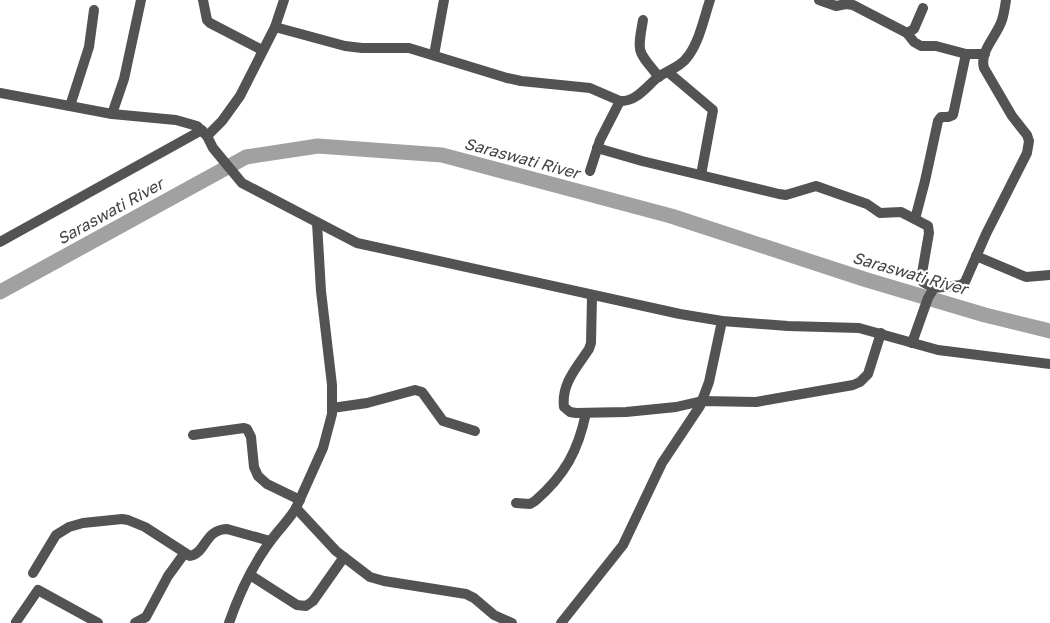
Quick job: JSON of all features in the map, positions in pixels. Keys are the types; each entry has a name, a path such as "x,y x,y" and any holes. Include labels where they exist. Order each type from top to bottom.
{"street":[{"path":"112,114 124,79 141,0"},
{"path":"203,0 207,20 210,23 262,50"},
{"path":"0,242 136,167 205,133 222,121 240,96 275,26 284,0"},
{"path":"434,55 444,0"},
{"path":"275,26 345,46 362,48 403,47 516,80 590,88 620,101 628,101 641,93 663,74 683,63 689,56 694,47 710,0"},
{"path":"819,0 836,6 846,4 853,6 907,33 914,42 921,46 936,46 966,54 984,54"},
{"path":"597,148 634,159 783,195 816,186 867,204 880,213 901,212 926,224 929,229 921,279 934,288 960,285 965,282 986,234 1027,153 1029,141 1027,135 1007,108 982,63 984,54 1002,21 1006,0"},
{"path":"907,33 914,28 924,8"},
{"path":"70,106 89,47 94,10"},
{"path":"643,20 639,44 640,52 663,74 713,110 701,175"},
{"path":"915,219 938,121 941,116 951,117 953,115 966,54"},
{"path":"0,93 112,114 188,122 205,133 213,148 237,179 249,188 357,243 680,314 722,321 788,326 859,328 938,350 1050,364"},
{"path":"590,171 597,148 620,101"},
{"path":"229,623 237,598 250,575 270,541 291,517 298,504 323,448 329,426 332,408 332,385 321,291 317,223"},
{"path":"976,256 1026,277 1050,275"},
{"path":"912,344 928,298 934,288"},
{"path":"592,296 589,349 567,382 563,397 564,407 576,413 626,412 676,407 702,401 756,402 860,382 868,374 881,334"},
{"path":"561,623 623,545 662,463 702,401 709,382 722,321"},
{"path":"332,408 367,403 416,390 422,392 443,421 475,431"},
{"path":"516,503 530,504 535,501 567,466 580,438 586,413"},
{"path":"193,435 247,429 251,437 254,468 258,476 298,504 344,557 370,577 469,595 494,615 512,623"},
{"path":"33,573 56,535 69,527 83,523 128,520 145,527 184,554 194,556 210,535 220,529 227,529 270,541"},
{"path":"136,623 146,617 168,576 184,554"},
{"path":"250,575 297,605 306,606 313,601 344,557"},
{"path":"16,622 38,590 98,623"}],"waterway":[{"name":"Saraswati River","path":"0,292 246,157 318,146 442,155 671,216 867,280 985,315 1050,331"}]}
